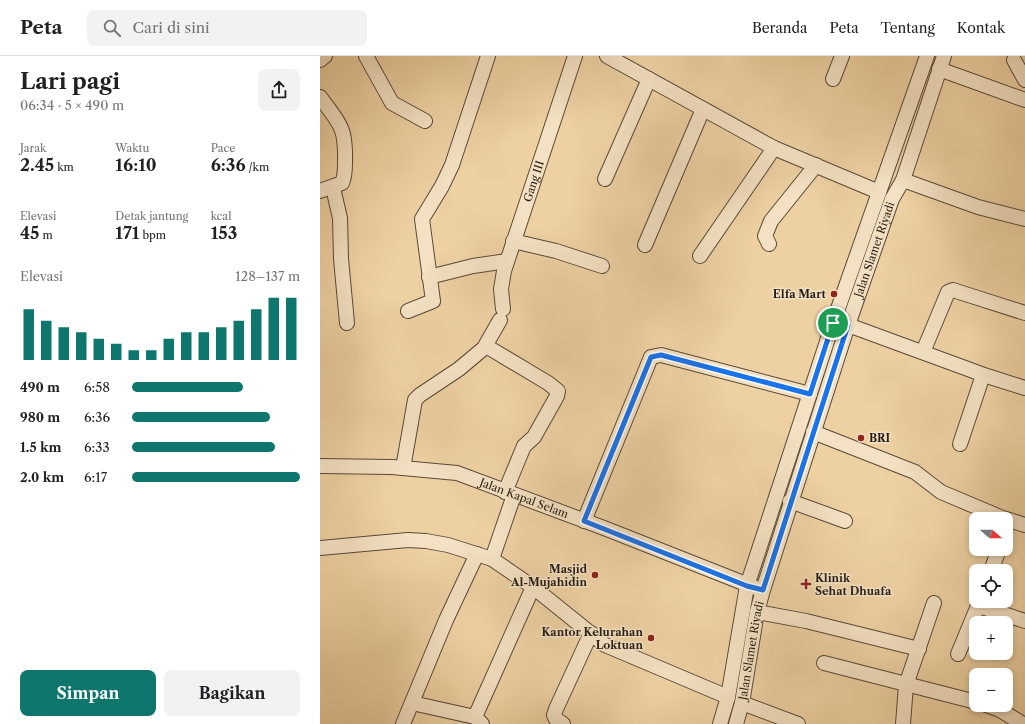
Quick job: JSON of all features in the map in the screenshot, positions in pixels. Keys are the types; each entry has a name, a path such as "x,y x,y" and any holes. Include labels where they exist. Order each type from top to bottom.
{"street":[{"path":"320,60 326,56"},
{"path":"366,56 392,103 425,122"},
{"path":"408,312 433,301 422,219 442,186 452,165 488,56"},
{"name":"Gang III","path":"486,346 502,314 501,289 507,261 575,56"},
{"path":"607,56 774,148 879,192"},
{"path":"833,79 842,56"},
{"name":"Jalan Slamet Riyadi","path":"720,724 728,696 747,586 833,323 927,56"},
{"name":"Jalan Slamet Riyadi","path":"736,724 742,703 757,612 790,501 848,325 892,199 903,180 944,56"},
{"path":"1014,60 1025,80"},
{"path":"939,69 1025,100"},
{"path":"605,179 649,79"},
{"path":"320,97 339,123 343,131 345,142 344,179 339,186 326,189 340,218 341,259 347,323"},
{"path":"645,245 703,108"},
{"path":"700,256 774,148"},
{"path":"769,244 765,236 771,222 816,166"},
{"path":"903,180 978,207 1025,219"},
{"path":"513,241 556,251 602,266"},
{"path":"429,277 473,266 507,261"},
{"path":"923,352 948,292 959,292 1025,313"},
{"path":"833,323 848,325 984,375 1025,388"},
{"path":"403,468 414,400 459,368 486,346 548,383 558,391 557,396 534,437 524,446 492,559"},
{"path":"584,521 651,357 661,355 810,394"},
{"path":"960,444 984,375"},
{"path":"813,432 915,472 941,492 985,512"},
{"name":"Jalan Kapal Selam","path":"320,466 403,468 457,473 584,521 747,586 763,590"},
{"path":"790,501 845,521"},
{"path":"1013,523 1025,525"},
{"path":"320,548 408,540 426,541 448,545 492,559 534,587 605,645 728,696"},
{"path":"403,724 446,620 477,554"},
{"path":"412,703 478,721 534,587"},
{"path":"903,724 906,685 934,603"},
{"path":"958,654 978,608"},
{"path":"992,608 1025,621"},
{"path":"757,612 806,621 919,649"},
{"path":"563,724 556,719 554,715 592,633"},
{"path":"824,663 969,700"},
{"path":"742,703 798,724"},
{"path":"1003,712 1023,724"}],"place":[{"name":"Elfa Mart","path":"834,294"},
{"name":"BRI","path":"861,438"},
{"name":"Masjid Al-Mujahidin","path":"595,575"},
{"name":"Klinik Sehat Dhuafa","path":"806,584"},
{"name":"Kantor Kelurahan Loktuan","path":"651,638"}],"route":[{"path":"833,323 848,325 790,501 763,590 747,586 718,573 584,521 651,357 661,355 810,394 833,323"}]}
